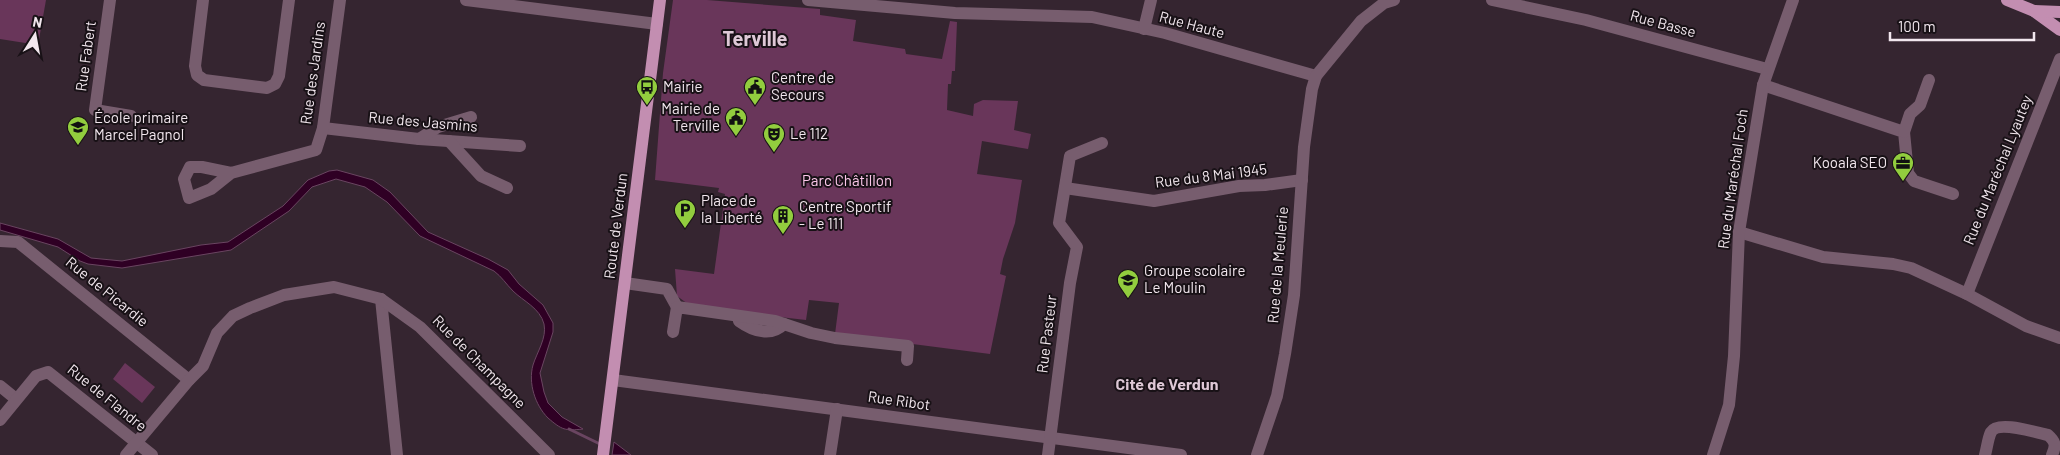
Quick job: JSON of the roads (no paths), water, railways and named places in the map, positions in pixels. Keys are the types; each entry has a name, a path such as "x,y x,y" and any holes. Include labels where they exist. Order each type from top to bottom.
{"main road":[{"name":"Route de Verdun","path":"603,455 660,0"},
{"path":"2008,0 2034,11 2060,30"},
{"path":"2034,11 2060,12"},
{"path":"2060,16 2058,23 2060,30"}],"street":[{"name":"Rue Fabert","path":"110,0 95,110 131,116"},
{"path":"203,0 195,66 197,75 204,80 268,88 275,84 279,76 289,0"},
{"name":"Rue des Jardins","path":"231,174 316,150 323,128 340,0"},
{"path":"466,0 657,24"},
{"name":"Rue Haute","path":"808,0 955,13 1092,18 1144,29 1316,76"},
{"path":"1144,29 1151,0"},
{"name":"Rue Basse","path":"1492,0 1586,20 1767,69"},
{"name":"Rue du Maréchal Foch","path":"1713,455 1729,405 1734,356 1739,232 1762,85 1793,0"},
{"path":"1316,76 1361,21 1387,1"},
{"name":"Rue du Maréchal Lyautey","path":"1966,294 2060,59"},
{"name":"Rue de la Meulerie","path":"1257,455 1277,396 1285,354 1294,295 1305,141 1312,89 1316,76"},
{"path":"1929,80 1920,105 1910,114 1904,132 1908,173 1914,181 1953,194"},
{"path":"1762,85 1904,132"},
{"path":"419,139 438,127 472,117"},
{"name":"Rue des Jasmins","path":"323,128 419,139 520,146"},
{"path":"449,141 481,176 507,188"},
{"path":"1065,188 1070,156 1102,143"},
{"name":"Rue du 8 Mai 1945","path":"1065,188 1154,201 1239,186 1266,185 1302,180"},
{"name":"Rue Pasteur","path":"1048,455 1070,283 1077,247 1059,223 1065,188"},
{"path":"1739,232 1823,257 1893,264 1911,268 1966,294 2026,326 2060,338"},
{"name":"Rue de Picardie","path":"0,241 18,242 189,380"},
{"path":"626,283 667,289 677,307 673,332"},
{"name":"Rue de Champagne","path":"126,455 203,366 217,333 233,316 284,295 334,288 381,299 420,327 549,455"},
{"path":"381,299 397,455"},
{"path":"677,307 784,324 811,333 835,338 908,346 907,360"},
{"name":"Rue de Flandre","path":"0,420 36,376 48,372 152,455"},
{"name":"Rue Ribot","path":"613,380 1181,455"},
{"path":"0,386 16,399"},
{"path":"830,455 837,409"},
{"path":"1985,455 1991,431 2005,426 2048,435 2054,440 2055,446 2052,455"}],"waterway":[{"path":"569,429 602,445"}],"place":[{"name":"Mairie","path":"647,106"},
{"name":"Centre de Secours","path":"755,106"},
{"name":"Mairie de Terville","path":"736,137"},
{"name":"École primaire Marcel Pagnol","path":"78,146"},
{"name":"Le 112","path":"774,153"},
{"name":"Kooala SEO","path":"1903,182"},
{"name":"Place de la Liberté","path":"685,229"},
{"name":"Centre Sportif - Le 111","path":"783,235"},
{"name":"Groupe scolaire Le Moulin","path":"1128,299"}],"district":[{"name":"Terville","path":"755,39"},
{"name":"Cité de Verdun","path":"1167,384"}],"park label":[{"name":"Parc Châtillon","path":"847,181"}]}
